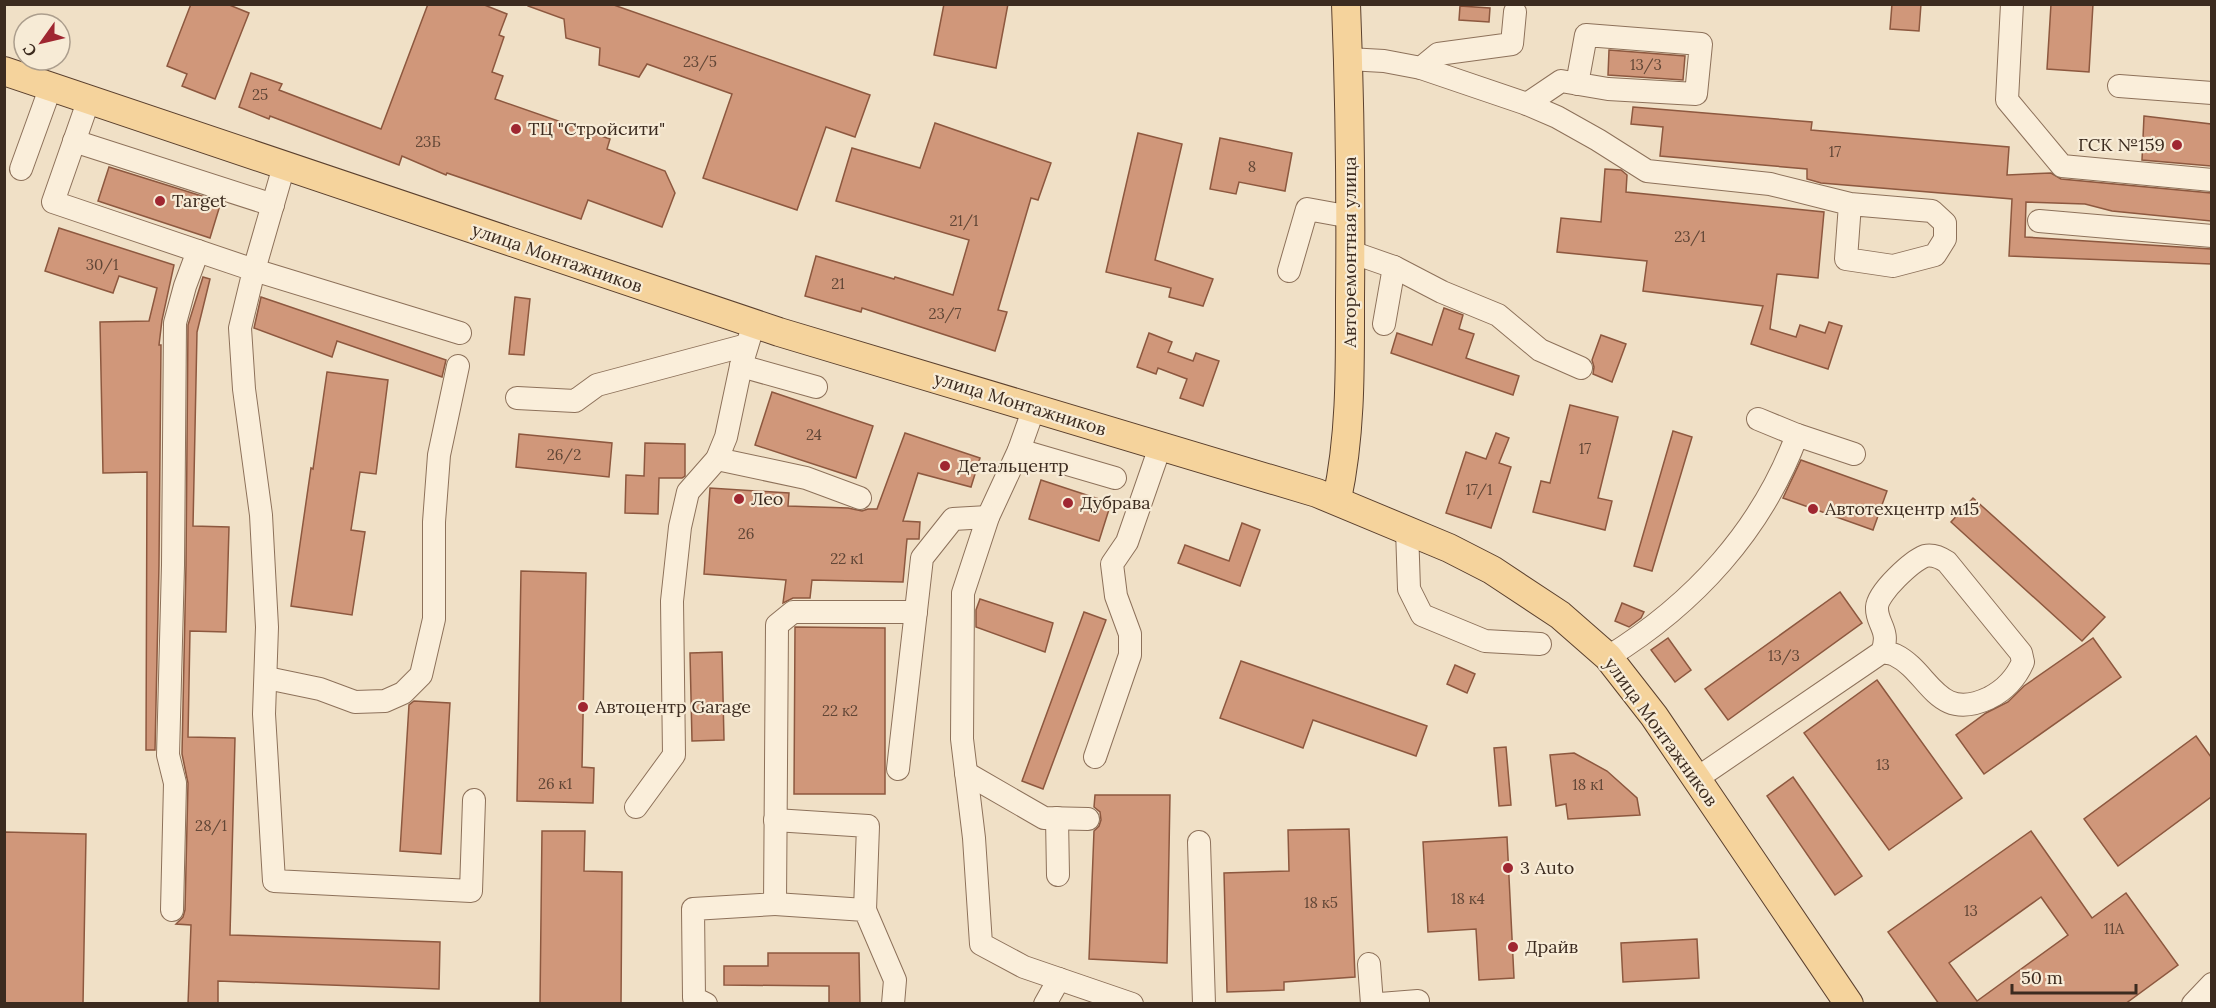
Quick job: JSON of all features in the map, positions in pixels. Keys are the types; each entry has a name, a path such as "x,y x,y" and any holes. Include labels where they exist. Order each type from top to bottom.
{"main road":[{"name":"Авторемонтная улица","path":"1337,500 1347,441 1351,252 1346,4"},
{"name":"улица Монтажников","path":"4,71 284,166 747,345 1034,408 1337,500 1407,529 1492,570 1560,615 1608,657 1654,716 1849,1004"}],"lane":[{"path":"2012,4 2007,100 2062,166 2211,180"},
{"path":"1420,68 1438,54 1512,44 1515,12"},
{"path":"1527,104 1561,81 1577,84 1608,89 1696,94 1701,44 1586,35 1577,84"},
{"path":"1348,58 1384,61 1420,68 1527,104 1568,123 1647,171 1770,184 1850,204"},
{"path":"21,169 51,86"},
{"path":"2119,86 2211,93"},
{"path":"89,99 53,202 254,270 460,333"},
{"path":"74,141 273,205"},
{"path":"284,166 240,328 244,389 261,514 267,627 264,714 274,882 471,891 474,800"},
{"path":"1289,271 1307,209 1351,217"},
{"path":"2039,221 2211,236"},
{"path":"172,910 175,783 168,755 173,565 175,323 184,286 198,251"},
{"path":"1351,252 1394,267 1442,292 1498,315 1540,350 1581,368"},
{"path":"1384,324 1394,267"},
{"path":"636,807 674,755 672,601 680,527 688,492 717,459 726,437 747,345"},
{"path":"517,398 574,401 597,385 747,345 816,387"},
{"path":"267,678 320,689 355,702 385,701 403,693 421,675 435,619 434,522 439,455 458,366"},
{"path":"1034,408 1019,450 988,517 963,593 962,739 974,838 981,944 1024,967 1132,1004"},
{"path":"1758,419 1854,454"},
{"path":"1608,657 1633,642 1675,609 1727,558 1786,466 1797,435"},
{"path":"1095,757 1130,655 1130,634 1116,596 1112,564 1127,543 1160,447"},
{"path":"1019,450 1115,478"},
{"path":"717,459 806,478 860,498"},
{"path":"898,769 922,558 953,519 988,517"},
{"path":"1407,529 1409,589 1422,615 1485,641 1540,644"},
{"path":"1696,779 1881,652 1886,642 1877,607 1882,594 1892,581 1925,556 1939,556 1947,562 2020,653 2023,662 2017,675 1999,693 1976,704 1959,705 1941,697 1895,654 1881,652"},
{"path":"775,904 777,625 793,612 916,612"},
{"path":"966,773 1044,818 1088,819"},
{"path":"1057,818 1058,874"},
{"path":"775,820 867,826 866,910 895,980 893,1004"},
{"path":"1199,842 1204,1004"},
{"path":"706,1004 694,998 693,909 775,904 866,910"},
{"path":"1369,964 1372,1004"},
{"path":"1045,1004 1059,979"},
{"path":"2193,1004 2211,984"},
{"path":"1380,1004 1418,1001"}],"building":[{"path":"191,4 227,4 249,13 215,99 182,86 187,74 167,66"},
{"name":"ТЦ \"Стройсити\"","path":"428,4 482,4 507,14 499,35 504,37 492,72 503,76 495,99 610,139 607,149 665,171 675,193 662,227 588,200 581,219 447,173 446,175 402,156 399,165 270,116 269,119 239,107 251,73 282,84 279,90 381,129"},
{"path":"528,4 611,4 870,95 855,137 826,127 797,210 703,178 732,94 647,64 639,77 599,65 600,48 566,38 564,19 528,6"},
{"path":"944,4 1008,4 996,68 934,55"},
{"path":"1892,4 1921,4 1919,31 1890,29"},
{"path":"2051,4 2093,4 2089,72 2047,69"},
{"path":"1460,6 1490,8 1489,22 1459,20"},
{"path":"1609,50 1685,56 1683,80 1608,75"},
{"path":"1633,107 1812,122 1811,130 2009,147 2007,175 2051,173 2061,179 2211,193 2211,221 2112,211 2085,204 2026,202 2025,237 2211,249 2211,264 2009,256 2012,199 1821,183 1807,179 1807,169 1660,156 1663,127 1631,124"},
{"name":"ГСК №159","path":"2144,116 2211,124 2211,166 2142,160"},
{"path":"935,123 1051,163 1038,200 1031,198 998,310 1007,312 995,351 862,308 861,312 805,296 816,256 953,295 969,240 836,201 852,148 920,168"},
{"path":"1138,133 1182,144 1155,260 1213,279 1203,306 1169,297 1171,288 1106,272"},
{"path":"1220,138 1292,153 1285,191 1239,182 1236,194 1210,189"},
{"name":"Target","path":"109,167 221,202 210,238 98,201"},
{"path":"1605,169 1621,170 1627,175 1626,192 1824,212 1818,278 1777,274 1770,329 1796,337 1800,325 1825,333 1829,322 1842,326 1828,369 1751,344 1763,306 1643,291 1647,261 1557,252 1561,218 1601,222"},
{"path":"59,228 174,265 159,345 161,345 159,565 155,750 146,750 147,472 103,473 100,322 149,321 157,288 119,276 113,293 45,271"},
{"path":"203,277 210,279 197,332 193,526 229,527 226,632 190,631 188,737 235,738 230,935 440,942 439,989 218,981 218,1004 188,1004 191,925 176,924 183,917 185,910 188,783 182,754 188,325"},
{"path":"261,297 446,360 442,377 337,341 332,357 254,328"},
{"path":"515,297 530,299 524,355 509,354"},
{"path":"1444,308 1463,315 1459,329 1474,334 1466,358 1519,376 1513,395 1391,353 1397,333 1432,345"},
{"path":"1149,333 1172,342 1168,352 1193,361 1196,353 1219,361 1203,406 1180,398 1187,379 1158,368 1156,374 1137,367"},
{"path":"1601,335 1626,344 1612,382 1593,374 1592,360"},
{"path":"327,372 388,380 376,474 360,472 351,530 365,532 352,615 291,606"},
{"path":"772,392 873,426 856,478 755,445"},
{"path":"1570,405 1618,417 1598,498 1612,501 1605,530 1533,512 1541,481 1550,483"},
{"path":"1673,431 1692,437 1652,571 1634,566"},
{"path":"905,433 980,458 971,487 918,473 903,521 920,522 919,539 907,539 903,582 812,580 810,598 793,598 783,603 786,580 704,574 710,488 789,493 788,506 848,508 862,511 877,509"},
{"path":"1496,433 1509,438 1499,463 1511,467 1491,528 1446,513 1466,452 1486,459"},
{"path":"519,434 612,443 609,477 516,467"},
{"path":"645,443 685,444 685,476 659,478 658,514 625,513 626,475 644,476"},
{"path":"1801,460 1887,491 1873,530 1783,498"},
{"path":"1041,480 1111,503 1099,541 1029,519"},
{"path":"1973,498 2105,617 2082,641 1951,522"},
{"path":"1242,523 1260,530 1240,586 1178,563 1185,545 1229,561"},
{"path":"521,571 586,573 582,767 594,768 593,803 517,801"},
{"path":"1840,592 1862,623 1728,720 1705,689"},
{"path":"980,599 1053,623 1045,652 976,627 976,610"},
{"path":"1622,603 1644,612 1641,618 1629,627 1615,621"},
{"path":"1084,612 1106,620 1043,789 1022,781"},
{"path":"795,627 885,628 885,794 794,794"},
{"path":"1668,638 1691,670 1675,682 1651,650"},
{"path":"2093,638 2121,677 1984,774 1956,735 1986,713 2008,702 2024,686"},
{"path":"722,652 724,740 692,741 690,653"},
{"path":"1241,661 1427,726 1416,756 1313,720 1303,748 1220,718"},
{"path":"1455,665 1475,674 1467,693 1447,684"},
{"path":"1877,680 1962,798 1889,850 1804,733"},
{"path":"414,701 450,703 441,854 400,851 409,705"},
{"path":"2196,736 2211,757 2211,797 2118,866 2084,819"},
{"path":"1506,747 1511,805 1499,806 1494,748"},
{"path":"1574,753 1607,771 1637,798 1640,815 1568,819 1566,804 1556,806 1550,755"},
{"path":"1793,777 1862,876 1835,895 1767,796"},
{"path":"1095,795 1170,795 1167,963 1089,959 1094,831 1101,820 1100,812 1094,807"},
{"path":"1349,829 1355,977 1284,982 1284,990 1227,992 1224,873 1289,871 1288,830"},
{"path":"542,831 585,831 584,871 622,872 621,1004 540,1004"},
{"path":"2031,831 2092,918 2126,893 2178,965 2125,1004 1939,1004 1888,932","holes":["2041,897 2068,935 1977,1001 1949,963"]},
{"path":"4,832 86,834 83,1004 4,1004"},
{"path":"1507,837 1514,978 1479,980 1476,929 1428,932 1423,842"},
{"path":"1697,939 1699,978 1623,982 1621,943"},
{"path":"768,953 859,953 860,1004 829,1004 829,986 724,985 724,966 768,966"}],"place":[{"name":"ТЦ \"Стройсити\"","path":"516,129"},
{"name":"ГСК №159","path":"2177,145"},
{"name":"Target","path":"160,201"},
{"name":"Детальцентр","path":"945,466"},
{"name":"Лео","path":"739,499"},
{"name":"Дубрава","path":"1068,503"},
{"name":"Автотехцентр м15","path":"1813,509"},
{"name":"Автоцентр Garage","path":"583,707"},
{"name":"3 Auto","path":"1508,868"},
{"name":"Драйв","path":"1513,947"}]}
